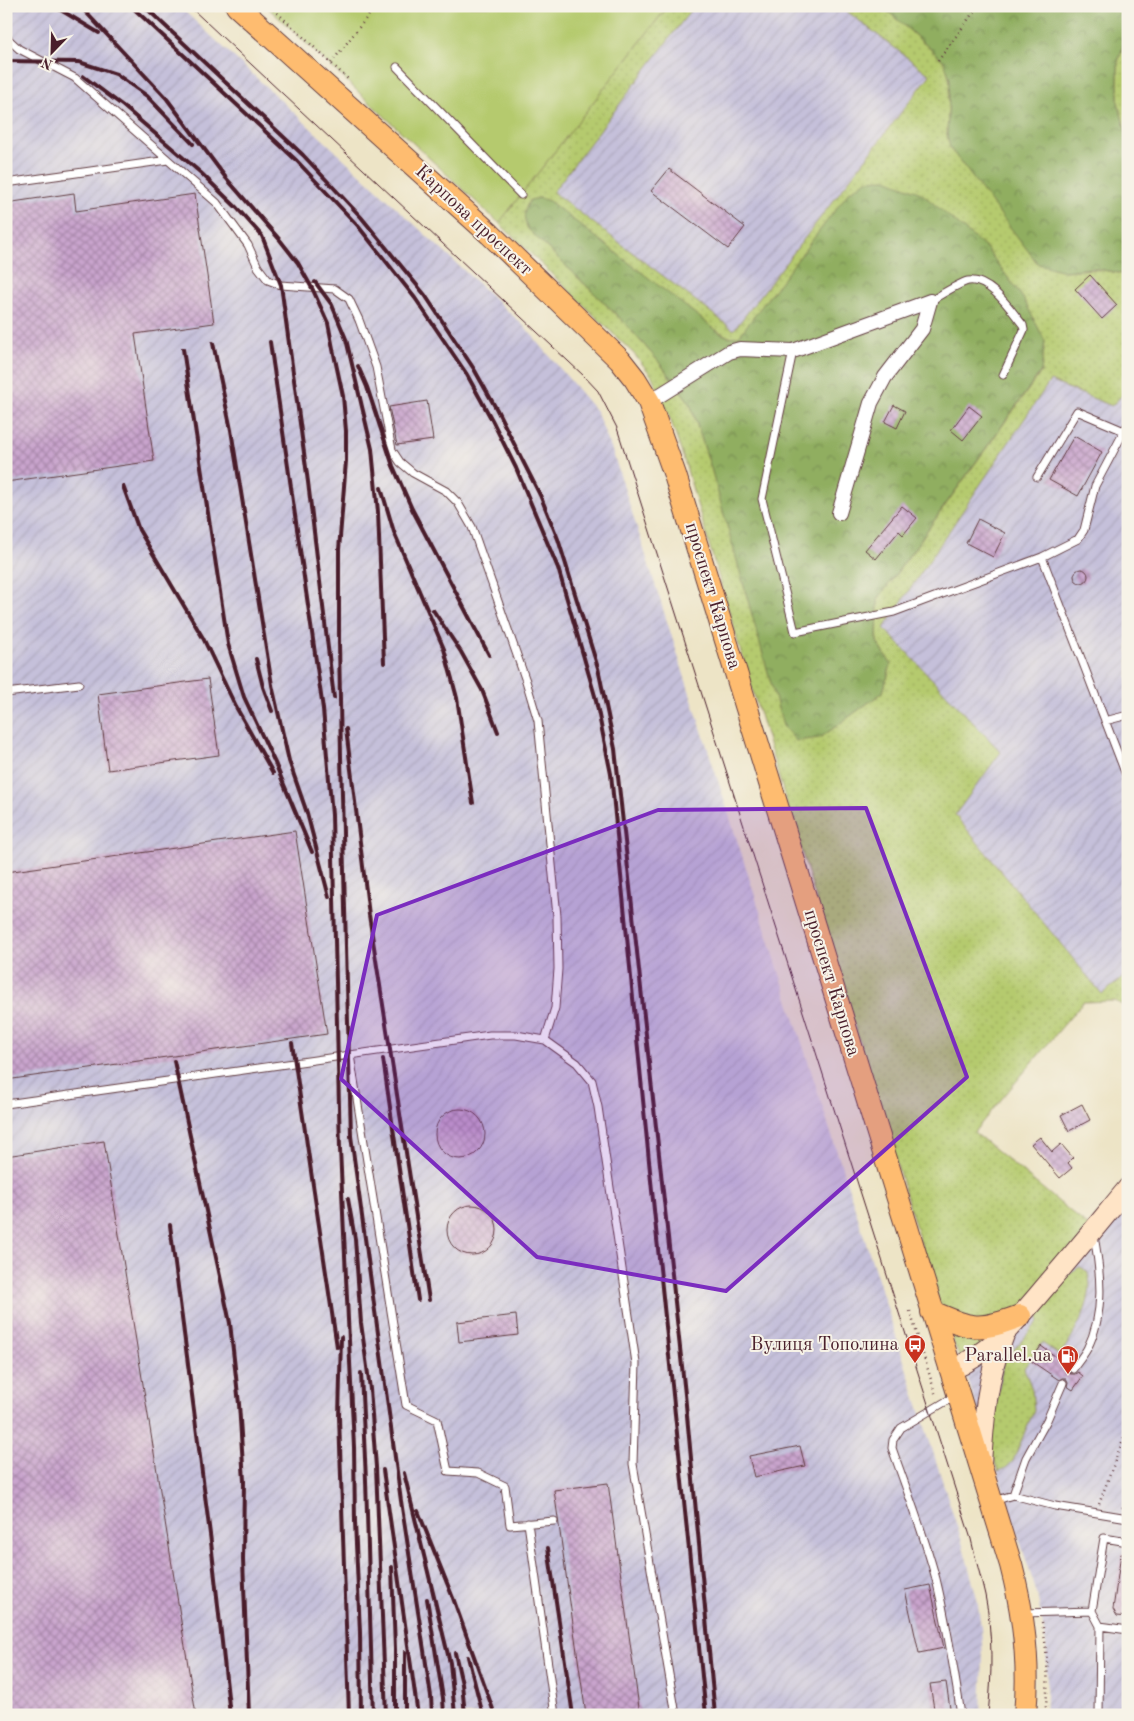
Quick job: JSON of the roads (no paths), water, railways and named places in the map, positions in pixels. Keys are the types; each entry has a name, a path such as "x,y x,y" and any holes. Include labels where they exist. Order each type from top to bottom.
{"main road":[{"name":"Карпова проспект","path":"247,12 490,234 620,360 635,379 649,402 671,464"},
{"name":"проспект Карпова","path":"671,464 921,1311 951,1370 980,1466 1002,1499"},
{"path":"951,1370 977,1356 1005,1333 1128,1188"},
{"path":"921,1311 972,1327 983,1327 1020,1316"},
{"path":"980,1466 989,1385 998,1350 1005,1333"},
{"path":"1002,1499 1011,1565 1023,1613 1027,1676 1025,1715"}],"street":[{"path":"649,402 729,352 740,348 793,351 930,301"},
{"path":"839,513 871,403 885,377 922,329 930,301"}],"lane":[{"path":"6,37 19,49 75,78 217,202 248,245 258,267 268,280 281,285 335,289 349,299 376,366 392,450 400,462 414,473 446,491 458,503 472,527 526,681 538,721 557,916 558,969 555,1008 545,1040"},
{"path":"397,67 521,195"},
{"path":"6,183 168,160"},
{"path":"930,301 968,281 986,284 994,291 1023,325 1024,330 1003,375"},
{"path":"793,351 762,499 795,632 894,612 1042,557 1078,539 1084,530 1095,486 1128,424"},
{"path":"1037,477 1077,411 1124,431"},
{"path":"1042,557 1128,780"},
{"path":"6,693 79,684"},
{"path":"1105,721 1128,716"},
{"path":"6,1104 490,1034 516,1035 545,1040 577,1063 592,1081 598,1107 636,1363 633,1464 676,1715"},
{"path":"350,1055 406,1405 437,1420 448,1471 478,1473 505,1486 510,1525 554,1521"},
{"path":"1074,1369 1087,1350 1097,1321 1101,1290 1093,1230"},
{"path":"1063,1383 1047,1420 1002,1499 1128,1518"},
{"path":"958,1394 901,1428 892,1440 892,1448 936,1579 952,1651 960,1715"},
{"path":"528,1523 555,1715"},
{"path":"1099,1715 1100,1626 1092,1611 1104,1538 1128,1542"},
{"path":"1023,1613 1092,1611"},
{"path":"1100,1626 1128,1630"}],"tram line":[{"path":"189,6 584,376 598,391 617,428 971,1539 988,1610 991,1640 988,1715"}],"railway":[{"path":"54,6 99,33"},
{"path":"80,6 167,99 226,178 298,263 328,323 343,396 346,431 346,461 339,550 339,642 351,1136 401,1501 431,1696 432,1715"},
{"path":"131,6 297,161 358,226 415,298 466,373 492,420 516,468 558,568 595,696 611,774 706,1715"},
{"path":"144,6 303,155 361,217 425,295 474,369 497,410 540,495 558,539 598,668 615,749 685,1394 715,1715"},
{"path":"6,61 79,62 116,74 147,96 193,144"},
{"path":"83,76 123,106 201,173 237,208 262,236 281,285 308,482 334,698"},
{"path":"315,282 332,305 346,339 372,449 378,512 384,663"},
{"path":"270,342 323,709 332,815 340,1149 354,1447 361,1715"},
{"path":"213,343 231,430 272,685 289,761 307,813 329,897"},
{"path":"183,349 228,644 244,697 275,763 312,852"},
{"path":"358,366 367,387 393,466 412,509 489,655"},
{"path":"123,486 139,530 203,638 236,707 273,773"},
{"path":"381,488 394,532 444,649 457,698 473,803"},
{"path":"433,610 461,652 482,690 498,732"},
{"path":"256,659 263,687 272,711"},
{"path":"346,729 369,915 429,1300"},
{"path":"292,1043 337,1347"},
{"path":"383,1059 418,1300"},
{"path":"174,1061 230,1323 239,1404 244,1481 243,1560 249,1715"},
{"path":"348,1199 355,1239 361,1323 370,1389 376,1467 386,1715"},
{"path":"170,1225 211,1542 230,1715"},
{"path":"341,1337 339,1417 349,1715"},
{"path":"361,1373 373,1715"},
{"path":"383,1470 418,1715"},
{"path":"404,1473 450,1663 455,1715"},
{"path":"418,1511 453,1598 495,1715"},
{"path":"548,1548 573,1715"},
{"path":"392,1567 395,1715"},
{"path":"427,1599 444,1715"},
{"path":"405,1652 405,1715"},
{"path":"455,1653 462,1684 465,1715"},
{"path":"468,1657 483,1715"}],"place":[{"name":"Вулиця Тополина","path":"915,1364"},
{"name":"Parallel.ua","path":"1068,1375"}]}
